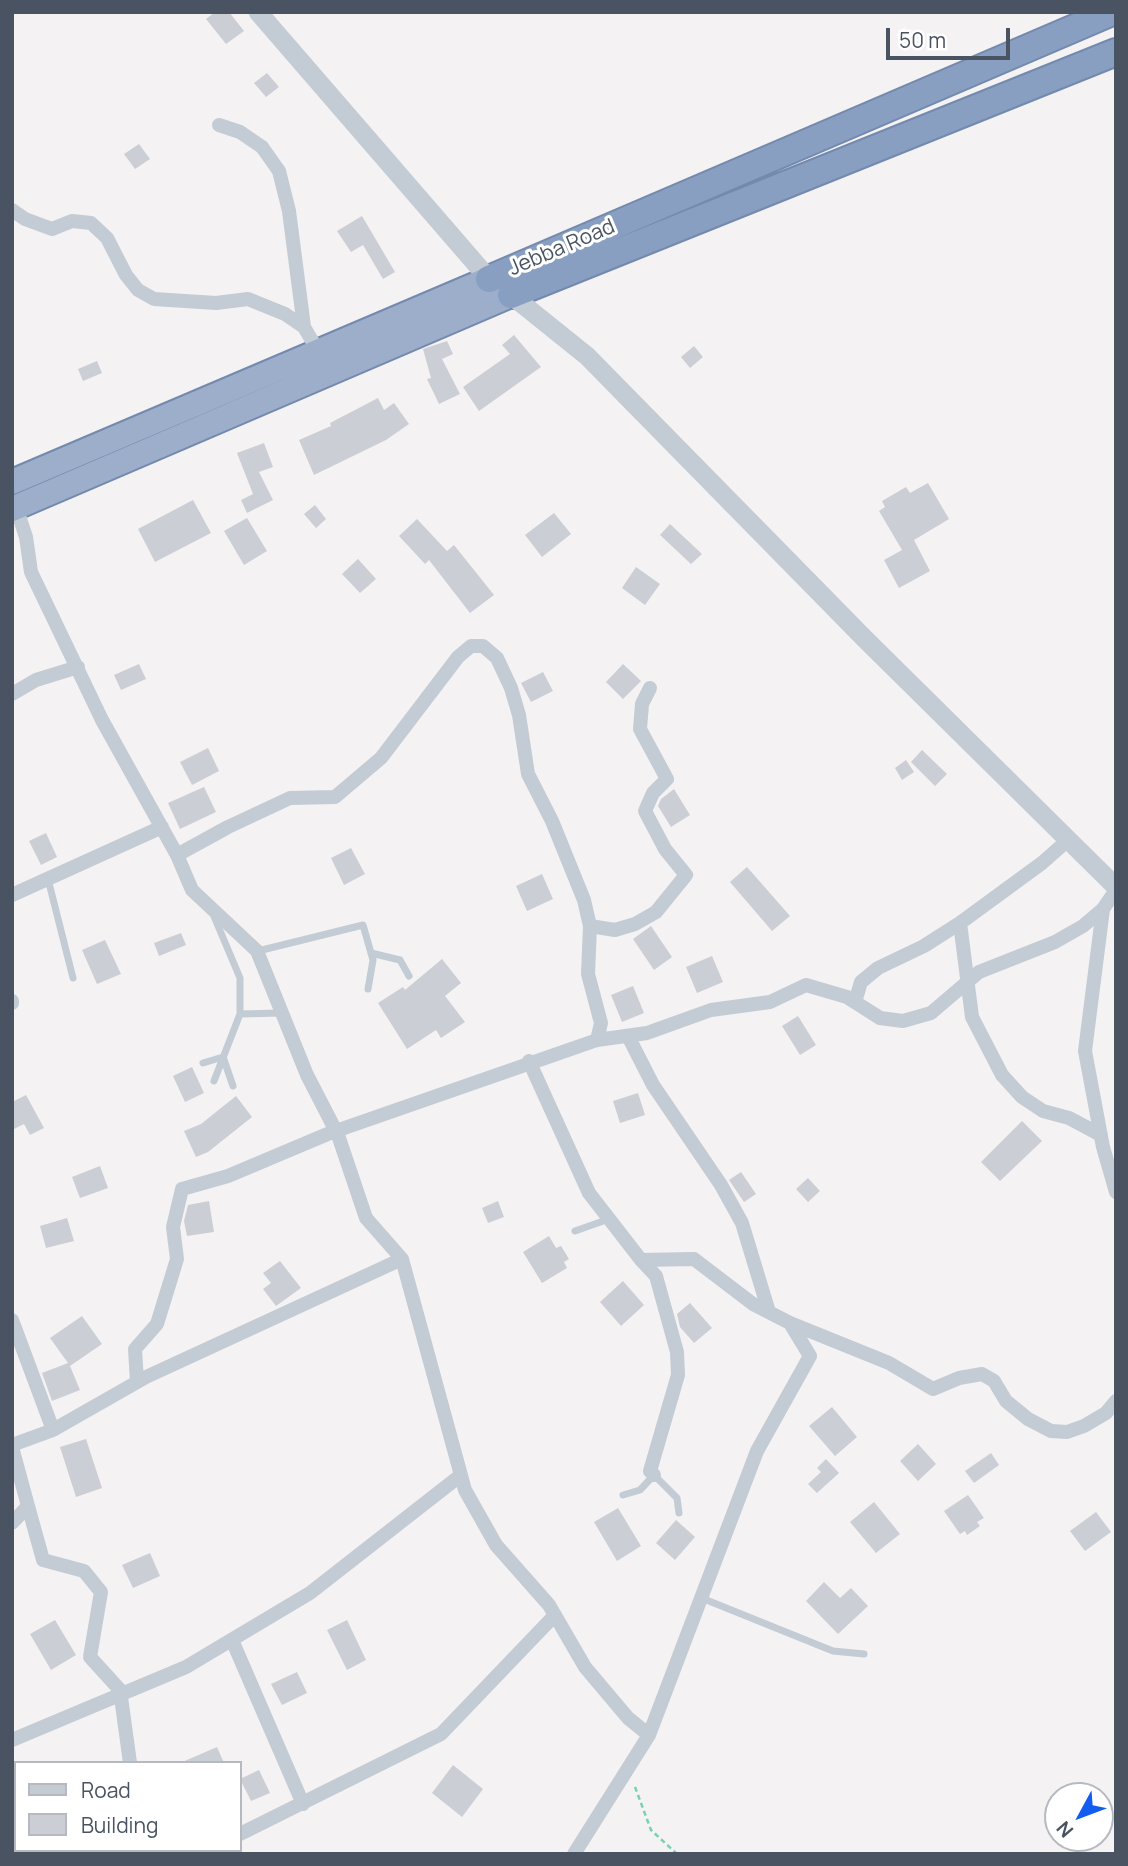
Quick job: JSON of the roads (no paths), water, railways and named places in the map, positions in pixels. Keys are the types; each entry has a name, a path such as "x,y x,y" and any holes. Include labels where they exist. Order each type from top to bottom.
{"highway":[{"name":"Jebba Road","path":"12,482 1112,12"},
{"name":"Jebba Road","path":"511,295 1116,52"},
{"path":"14,508 511,295"}],"street":[{"path":"258,12 489,279"},
{"path":"219,125 240,132 262,147 279,171 289,211 304,327 317,351"},
{"path":"12,210 51,229 72,221 91,223 107,238 126,275 138,290 155,299 216,303 248,299 285,314 304,327"},
{"path":"137,1382 135,1349 157,1324 177,1259 173,1227 182,1189 228,1176 336,1131 529,1061 597,1040 647,1033 711,1010 770,1002 806,985 855,1002 880,1018 903,1021 931,1013 979,972 1055,942 1083,926 1103,909 1116,888 864,639 687,455 587,356 511,295"},
{"path":"14,508 26,537 31,572 102,720 177,855 192,890 257,951 307,1075 336,1131 366,1218 402,1259 465,1490 496,1545 555,1615 585,1667 628,1718 649,1735"},
{"path":"177,855 290,798 335,797 381,758 458,657 471,646 483,646 497,658 510,688 519,715 528,774 584,900 590,926 588,974 601,1023 597,1040"},
{"path":"12,695 36,680 78,667"},
{"path":"590,926 615,930 635,925 656,912 686,875 665,849 645,811 653,793 667,779 640,729 642,704 650,688"},
{"path":"12,895 162,827"},
{"path":"855,1002 861,982 878,968 924,946 960,923 1042,863 1068,840"},
{"path":"1103,909 1085,1051 1102,1141 1116,1192"},
{"path":"960,923 972,1017 1002,1075 1022,1097 1043,1111 1069,1118 1102,1141 1116,1162"},
{"path":"628,1035 653,1085 721,1185 742,1223 769,1312"},
{"path":"529,1061 589,1193 641,1261 656,1276 677,1352 678,1376 650,1471 654,1475"},
{"path":"130,1761 121,1694 90,1657 101,1592 84,1571 43,1560 12,1446 52,1430 137,1382 402,1259"},
{"path":"641,1261 694,1259 753,1304 790,1323 889,1363 933,1390 959,1378 982,1374 993,1381 1006,1401 1051,1431 1068,1432 1084,1426 1106,1413 1116,1401"},
{"path":"12,1320 52,1430"},
{"path":"574,1854 649,1735 699,1597 757,1451 810,1356 790,1323"},
{"path":"12,1740 186,1667 232,1640 310,1592 461,1475"},
{"path":"12,1523 28,1506"},
{"path":"242,1833 442,1734 555,1615"},
{"path":"232,1640 303,1804"}],"lane":[{"path":"48,879 72,978"},
{"path":"210,906 240,978 240,1014 214,1081"},
{"path":"257,951 363,925 373,960 368,989"},
{"path":"371,953 400,960 409,976"},
{"path":"240,1014 282,1013"},
{"path":"203,1063 223,1057"},
{"path":"223,1057 233,1086"},
{"path":"575,1231 609,1219"},
{"path":"623,1494 640,1490 654,1475 677,1498 679,1513"},
{"path":"699,1597 833,1651 864,1654"}]}
